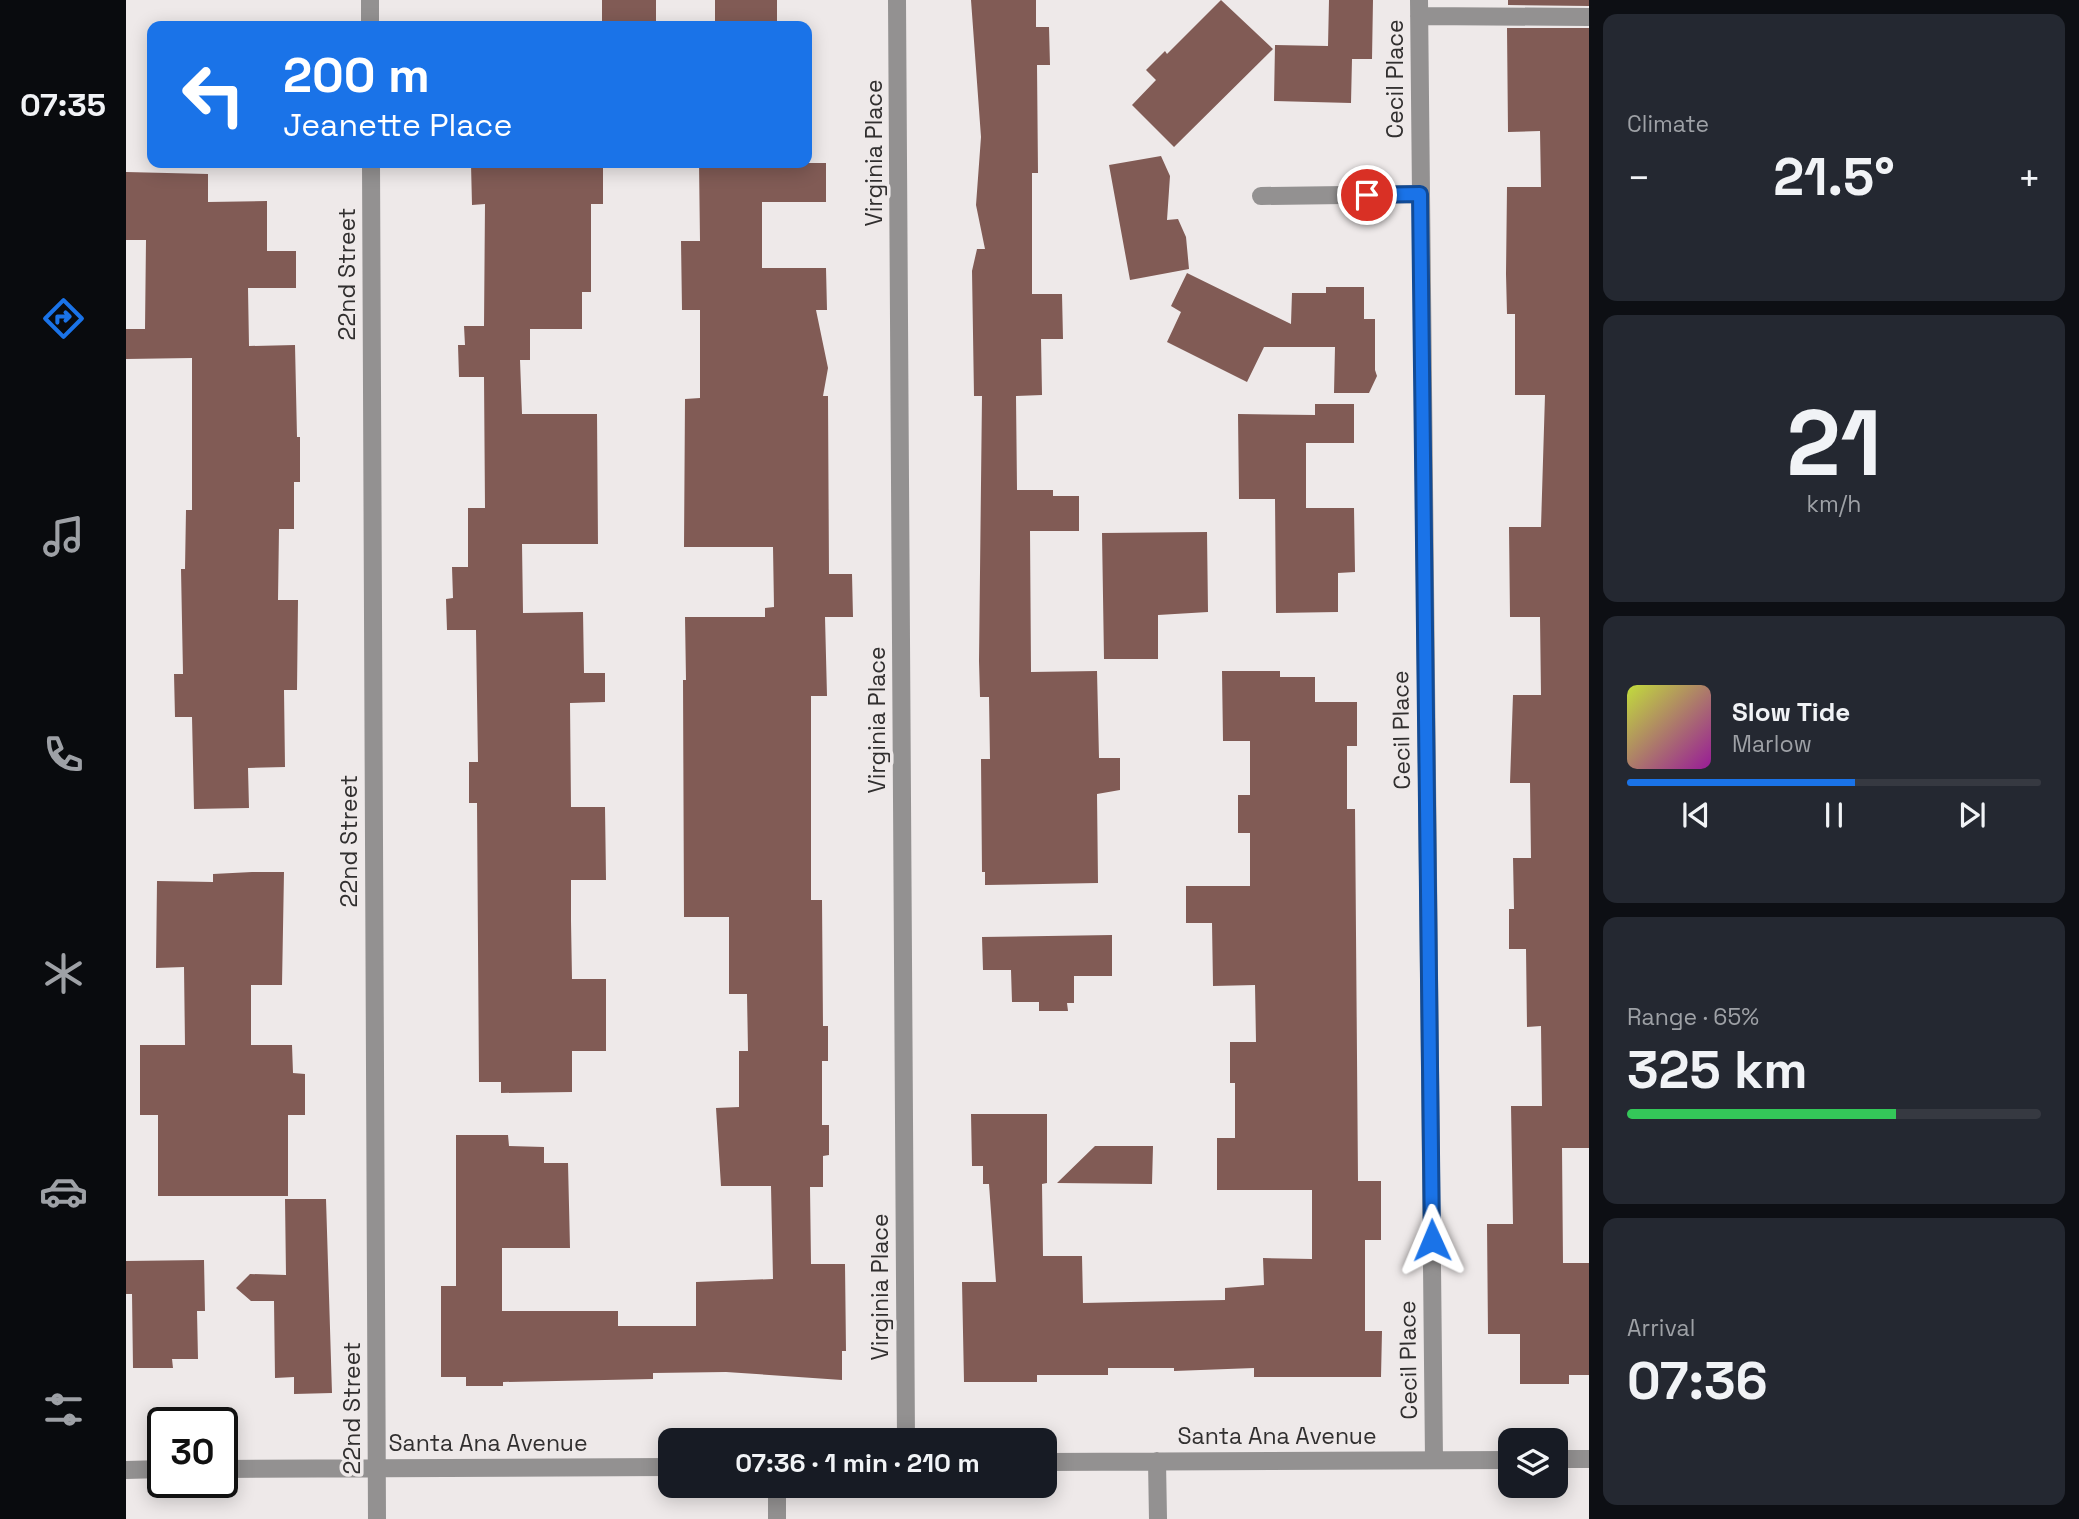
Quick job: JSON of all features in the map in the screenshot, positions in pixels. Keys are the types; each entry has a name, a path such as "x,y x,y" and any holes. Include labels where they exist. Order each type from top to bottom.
{"street":[{"path":"370,0 370,21"},
{"name":"Virginia Place","path":"897,0 906,1428"},
{"path":"1419,8 1589,17"},
{"name":"Cecil Place","path":"1419,8 1434,1460"},
{"name":"22nd Street","path":"370,168 377,1519"},
{"path":"1261,196 1420,194"},
{"path":"1568,1460 1589,1459"},
{"name":"Santa Ana Avenue","path":"1057,1462 1498,1460"},
{"path":"1157,1461 1158,1519"},
{"name":"Santa Ana Avenue","path":"238,1469 658,1467"},
{"path":"126,1469 147,1469"},
{"path":"777,1498 777,1519"}],"building":[{"path":"602,0 656,0 656,21 602,21"},
{"path":"715,0 777,0 777,21 715,21"},
{"path":"971,0 1036,0 1036,27 1049,27 1050,65 1037,65 1038,173 1032,173 1032,294 1062,294 1063,339 1041,339 1042,395 1016,396 1017,490 1053,490 1053,496 1079,496 1079,531 1030,531 1031,672 1097,671 1099,758 1120,758 1120,790 1097,794 1098,883 985,885 985,872 982,872 981,759 990,759 989,697 980,697 982,396 974,396 972,271 977,249 985,249 976,205 981,137"},
{"path":"1221,0 1273,49 1174,147 1132,105 1156,80 1146,70 1165,51 1167,54"},
{"path":"1329,0 1373,0 1372,59 1352,59 1351,103 1274,101 1275,45 1328,46"},
{"path":"1508,0 1589,0 1589,6 1508,5"},
{"path":"1507,28 1589,28 1589,1148 1562,1148 1563,1263 1589,1263 1589,1375 1569,1375 1569,1384 1520,1384 1520,1334 1488,1334 1487,1224 1513,1224 1511,1106 1542,1106 1541,1026 1527,1027 1526,949 1509,949 1509,909 1514,909 1513,858 1531,858 1530,783 1510,783 1513,695 1541,695 1540,617 1510,617 1509,527 1541,527 1545,395 1515,395 1515,314 1507,314 1506,274 1507,187 1541,187 1540,131 1508,132"},
{"path":"1161,156 1170,176 1167,220 1178,219 1186,237 1189,269 1130,280 1109,165"},
{"path":"812,163 826,163 826,202 762,202 762,268 826,268 827,310 816,310 828,368 823,396 828,396 829,574 852,574 853,617 825,617 827,696 811,696 811,900 822,900 823,1026 828,1026 828,1061 822,1061 822,1125 829,1125 829,1155 823,1156 823,1187 810,1187 811,1264 845,1264 846,1351 842,1351 842,1380 726,1372 653,1373 653,1379 503,1382 503,1386 466,1386 466,1377 441,1377 441,1286 456,1286 456,1135 508,1135 509,1146 544,1147 544,1163 568,1163 570,1248 502,1248 502,1311 618,1311 618,1326 696,1326 696,1282 773,1279 771,1186 721,1186 716,1108 739,1107 739,1051 748,1051 747,994 729,994 729,917 684,917 685,617 765,617 765,608 774,607 773,547 684,547 685,399 700,398 700,310 682,310 681,241 700,241 699,168 812,168"},
{"path":"471,168 603,168 603,204 591,204 591,292 582,292 582,329 530,329 530,360 520,360 522,414 597,414 598,544 522,544 523,613 583,612 584,673 605,673 605,702 570,703 571,807 605,807 606,880 571,880 572,979 606,979 606,1051 572,1051 572,1092 501,1093 501,1082 479,1082 477,803 469,803 469,762 478,762 476,630 447,630 446,599 453,598 452,567 468,567 468,508 485,508 484,377 459,377 458,345 465,345 464,326 484,326 485,204 472,205"},
{"path":"126,172 208,174 208,202 267,201 267,251 296,251 296,288 248,288 249,346 295,345 297,437 300,437 300,482 294,482 294,529 279,529 278,600 298,600 297,690 284,690 285,767 248,768 249,808 194,809 192,717 175,717 174,674 183,674 181,569 185,569 186,510 192,510 192,358 126,359 126,329 145,329 146,240 126,240"},
{"path":"1187,273 1291,324 1292,293 1326,293 1326,287 1364,287 1364,319 1375,319 1377,376 1369,393 1334,393 1335,347 1264,347 1247,382 1167,342 1181,312 1171,306"},
{"path":"1315,404 1354,404 1354,443 1306,443 1306,508 1354,508 1355,572 1338,573 1338,612 1276,613 1275,499 1239,499 1238,414 1315,415"},
{"path":"1207,532 1208,612 1158,615 1158,659 1104,659 1102,533"},
{"path":"1222,671 1280,671 1280,677 1315,677 1315,702 1357,702 1357,746 1347,746 1347,809 1355,809 1358,1181 1381,1181 1381,1240 1365,1240 1365,1331 1382,1331 1381,1377 1254,1377 1254,1368 1174,1371 1174,1368 1108,1368 1108,1375 1037,1375 1037,1382 964,1382 962,1282 996,1282 989,1184 983,1184 983,1166 972,1166 971,1114 1047,1114 1047,1183 1042,1184 1043,1256 1082,1256 1083,1303 1225,1300 1225,1288 1264,1285 1263,1258 1312,1259 1312,1190 1217,1190 1217,1138 1235,1138 1235,1083 1230,1083 1230,1042 1256,1042 1255,985 1213,986 1212,923 1186,923 1186,886 1250,886 1250,833 1238,833 1238,795 1250,795 1250,741 1223,741"},
{"path":"284,872 282,985 251,985 251,1045 292,1045 293,1073 305,1074 305,1115 288,1115 288,1196 158,1196 158,1115 140,1115 140,1045 185,1045 184,967 156,968 157,881 213,882 213,874"},
{"path":"1112,935 1112,976 1074,976 1074,1003 1067,1003 1068,1011 1039,1011 1039,1002 1012,1002 1011,970 983,970 982,937"},
{"path":"1095,1146 1153,1146 1152,1184 1057,1183"},
{"path":"285,1199 326,1199 332,1393 294,1394 294,1377 275,1378 274,1301 251,1301 236,1288 250,1274 286,1275"},
{"path":"204,1260 205,1311 197,1311 198,1359 172,1359 173,1368 133,1368 132,1294 126,1294 126,1261"}],"route":[{"path":"1367,195 1420,194 1432,1240"}]}
